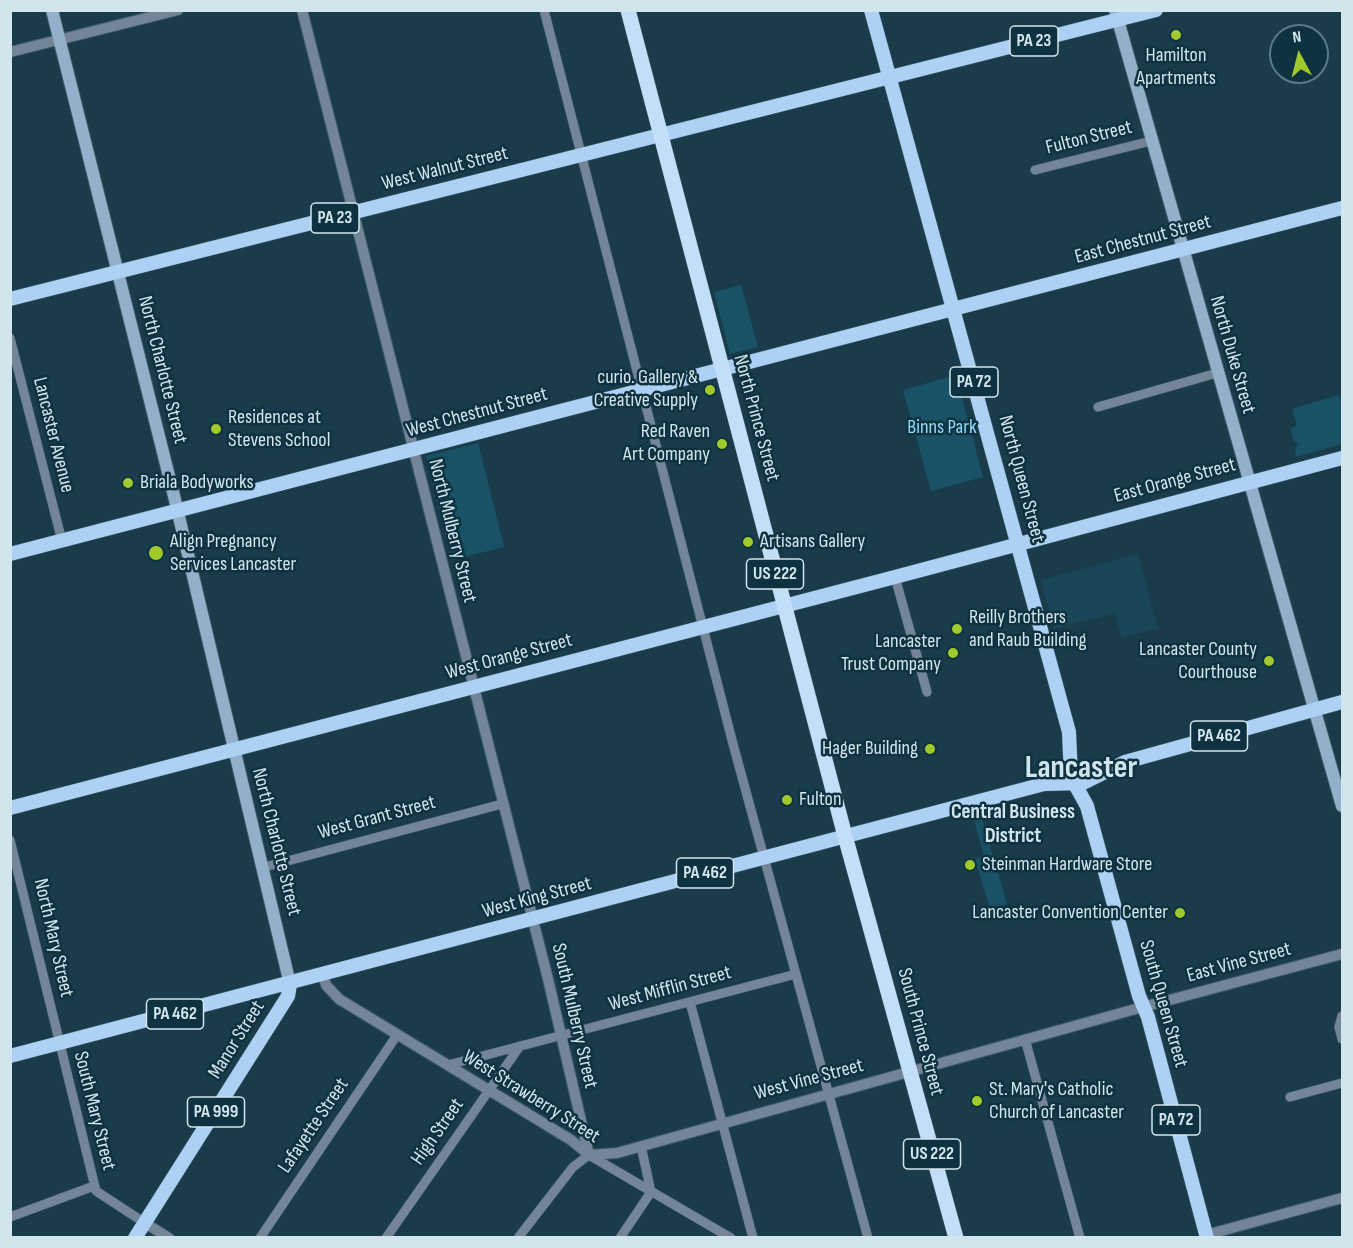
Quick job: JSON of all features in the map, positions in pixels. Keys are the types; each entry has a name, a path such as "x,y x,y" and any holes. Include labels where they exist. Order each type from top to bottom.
{"highway":[{"name":"North Prince Street","path":"628,10 845,836"},
{"name":"South Prince Street","path":"845,836 956,1238"}],"main road":[{"name":"North Charlotte Street","path":"52,10 177,511 290,984"},
{"name":"North Queen Street","path":"871,10 1069,732 1070,771 1074,785"},
{"name":"PA 23","path":"889,78 1116,15 1156,10"},
{"name":"North Duke Street","path":"1116,15 1342,806"},
{"name":"West Walnut Street","path":"10,299 889,78"},
{"name":"East Chestnut Street","path":"953,309 1342,208"},
{"name":"West Chestnut Street","path":"10,554 953,309"},
{"name":"East Orange Street","path":"1018,543 1342,458"},
{"name":"West Orange Street","path":"10,808 895,578 1018,543"},
{"name":"PA 462","path":"1074,785 1093,780 1125,762 1342,702"},
{"name":"West King Street","path":"10,1056 60,1045 1044,784 1074,785"},
{"name":"South Queen Street","path":"1074,785 1087,806 1144,1006 1203,1236"},
{"name":"Manor Street","path":"135,1238 288,996 290,984"}],"street":[{"path":"10,52 178,10"},
{"name":"North Mulberry Street","path":"302,10 532,920"},
{"path":"544,13 702,627 868,1238"},
{"name":"Fulton Street","path":"1035,170 1151,141"},
{"name":"Lancaster Avenue","path":"10,338 62,541"},
{"path":"1098,407 1217,373"},
{"path":"895,578 927,692"},
{"name":"West Grant Street","path":"261,868 502,804"},
{"name":"North Mary Street","path":"10,840 60,1045"},
{"name":"South Mulberry Street","path":"532,920 590,1155"},
{"name":"East Vine Street","path":"1144,1006 1342,954"},
{"name":"West Mifflin Street","path":"448,1065 796,974"},
{"name":"West Strawberry Street","path":"323,975 335,996 571,1140 590,1155 728,1237"},
{"path":"690,1002 753,1238"},
{"name":"West Vine Street","path":"590,1155 617,1153 1144,1006"},
{"path":"1342,1016 1339,1027 1342,1040"},
{"name":"Lafayette Street","path":"260,1238 397,1035"},
{"path":"1025,1039 1080,1238"},
{"name":"South Mary Street","path":"60,1045 94,1186"},
{"name":"High Street","path":"386,1238 520,1046"},
{"path":"1290,1096 1342,1083"},
{"path":"620,1238 651,1192 641,1146"},
{"path":"518,1238 573,1167 590,1155"},
{"path":"10,1217 94,1186 96,1191 169,1238"},
{"path":"1203,1236 1342,1198"}],"shaded area":[{"path":"1138,554 1158,628 1122,638 1115,613 1054,629 1041,580"}],"green space":[{"path":"741,285 758,347 730,354 714,292"},
{"name":"Binns Park","path":"956,375 983,477 931,491 903,390"},
{"path":"1339,395 1342,408 1342,444 1296,457 1295,451 1298,444 1293,440 1291,428 1297,426 1292,409"},
{"path":"478,443 504,547 452,560 426,456"},
{"path":"981,815 1007,904 990,909 975,859 984,856 973,817"}],"place":[{"name":"Hamilton Apartments","path":"1176,35"},
{"name":"curio. Gallery & Creative Supply","path":"710,390"},
{"name":"Residences at Stevens School","path":"216,429"},
{"name":"Red Raven Art Company","path":"722,444"},
{"name":"Briala Bodyworks","path":"128,483"},
{"name":"Artisans Gallery","path":"748,542"},
{"name":"Align Pregnancy Services Lancaster","path":"156,553"},
{"name":"Reilly Brothers and Raub Building","path":"957,629"},
{"name":"Lancaster Trust Company","path":"953,653"},
{"name":"Lancaster County Courthouse","path":"1269,661"},
{"name":"Hager Building","path":"930,749"},
{"name":"Fulton","path":"787,800"},
{"name":"Steinman Hardware Store","path":"970,865"},
{"name":"Lancaster Convention Center","path":"1180,913"},
{"name":"St. Mary's Catholic Church of Lancaster","path":"977,1101"}],"district":[{"name":"Lancaster","path":"1081,769"},
{"name":"Central Business District","path":"1013,825"}]}
